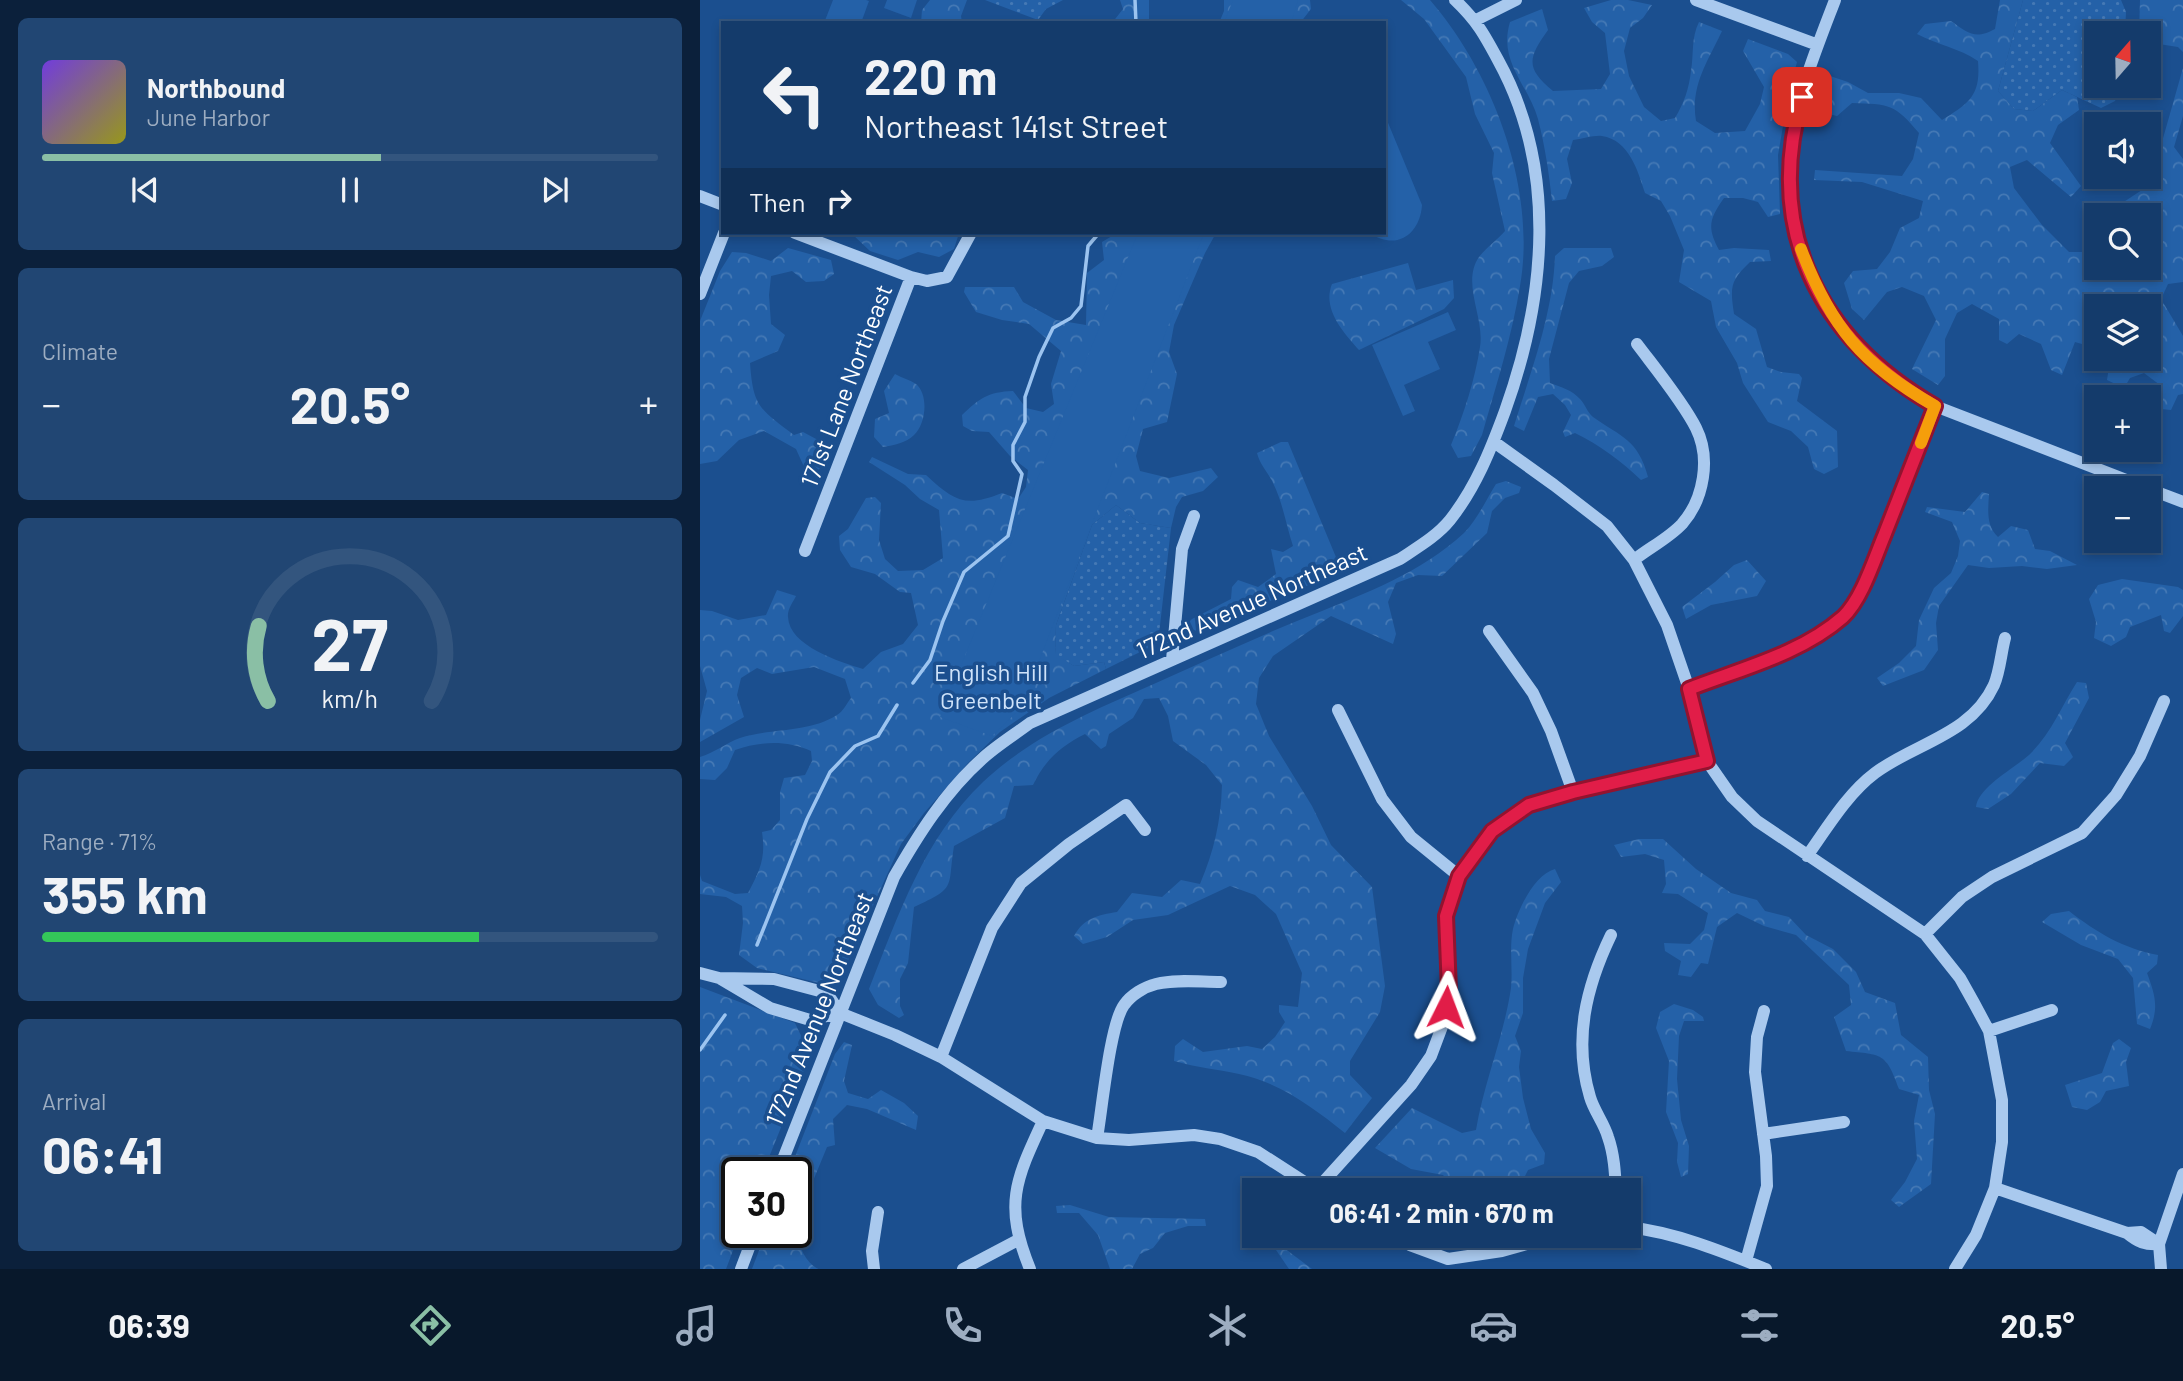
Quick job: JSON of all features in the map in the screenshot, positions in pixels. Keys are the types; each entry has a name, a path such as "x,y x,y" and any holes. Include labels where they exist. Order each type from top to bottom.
{"street":[{"name":"172nd Avenue Northeast","path":"784,1157 894,877 945,798 982,759 1030,723 1400,559 1450,521 1476,481 1494,442 1524,348 1538,283 1541,246 1539,191 1530,136 1512,85 1476,20 1455,0"},
{"path":"1476,20 1516,0"},
{"path":"1696,0 1818,45"},
{"path":"1835,0 1818,45 1790,146 1791,208 1798,241 1825,306 1846,336 1864,355 1911,393 1935,406 2115,476"},
{"path":"700,196 721,204"},
{"path":"700,294 723,235"},
{"path":"800,235 911,277"},
{"name":"171st Lane Northeast","path":"805,551 911,277 927,281 947,278 970,235"},
{"path":"1634,559 1681,525 1696,504 1703,478 1704,455 1696,428 1637,344"},
{"path":"1689,689 1778,655 1822,633 1846,614 1865,582 1935,406"},
{"path":"1494,442 1607,526 1634,559 1667,625 1689,689 1707,761 1732,797 1757,821 1925,934 1960,978 1989,1031 2002,1100 2002,1142 1995,1188 1976,1235 1955,1269"},
{"path":"2161,494 2183,502"},
{"path":"1172,660 1182,548 1194,516"},
{"path":"1489,631 1533,693 1551,731 1573,792"},
{"path":"1807,856 1858,787 1875,772 1952,732 1970,718 1987,699 1995,682 2005,638"},
{"path":"1925,934 1962,897 1992,877 2082,833 2116,794 2140,756 2164,701"},
{"path":"1338,710 1382,799 1410,837 1459,876"},
{"path":"1328,1178 1411,1085 1431,1056 1443,1024 1449,991 1446,916 1459,876 1492,831 1529,805 1707,761"},
{"path":"941,1057 992,928 1021,883 1069,844 1126,805 1145,830"},
{"path":"1611,935 1595,968 1586,1002 1583,1064 1591,1100 1608,1135 1615,1161 1616,1178"},
{"path":"700,973 719,978 774,979 827,993 840,1013"},
{"path":"719,978 770,1008 810,1020 840,1013 895,1035 941,1057 1043,1121 1097,1138 1129,1140 1194,1135 1220,1139 1258,1152 1298,1178"},
{"path":"1097,1138 1115,1028 1123,1006 1136,993 1154,985 1221,982"},
{"path":"1989,1031 2052,1010"},
{"path":"1746,1261 1767,1186 1755,1072 1757,1037 1763,1011"},
{"path":"1030,1269 1018,1240 1014,1208 1018,1178 1043,1121"},
{"path":"1763,1134 1844,1122"},
{"path":"2161,1269 2160,1244 2183,1174"},
{"path":"1995,1188 2127,1233 2141,1232 2160,1244"},
{"path":"874,1269 872,1251 878,1212"},
{"path":"1641,1229 1694,1241 1766,1269"},
{"path":"964,1269 1018,1240"},
{"path":"741,1269 749,1248"},
{"path":"1416,1248 1448,1264 1513,1248"}],"green space":[{"path":"833,0 869,1 862,21 825,21"},
{"path":"887,0 917,0 911,18 884,8"},
{"path":"930,0 967,0 962,21 921,21 922,10"},
{"path":"985,0 1063,0 1046,9 1038,20"},
{"path":"1120,0 1149,0 1149,21 1114,21 1123,9"},
{"path":"1224,0 1310,0 1311,9 1302,21 1220,21 1224,11"},
{"path":"1233,0 1298,0 1292,21 1225,21"},
{"path":"1401,0 1430,0 1453,29 1473,62 1491,97 1505,134 1516,172 1522,211 1524,249 1517,305 1508,342 1482,435 1471,456 1458,458 1451,445 1475,371 1481,336 1473,289 1474,267 1479,257 1505,231 1492,173 1494,153 1475,114 1466,77 1424,19"},
{"path":"1611,0 1652,5 1643,18 1630,28 1624,51 1629,76 1644,107 1661,121 1675,118 1683,101 1689,84 1699,22 1722,31 1701,74 1695,108 1696,121 1715,133 1745,131 1760,104 1764,87 1743,51 1748,39 1788,54 1797,62 1778,155 1780,214 1768,217 1758,202 1743,198 1724,198 1715,212 1711,229 1719,250 1769,250 1771,261 1750,262 1738,274 1732,291 1734,314 1756,329 1767,367 1799,374 1802,378 1797,401 1837,431 1838,467 1824,474 1814,469 1808,447 1791,431 1768,422 1743,383 1737,363 1716,327 1711,301 1679,282 1684,250 1661,201 1645,193 1626,150 1602,136 1573,140 1567,159 1572,183 1566,199 1552,201 1538,119 1508,49 1510,22 1542,9 1548,30 1536,48 1532,62 1538,76 1553,91 1601,89 1610,74 1605,33 1592,22 1584,8"},
{"path":"2000,0 2023,0 1998,91 2014,109 2033,111 2062,90 2077,97 2079,110 2058,125 2050,143 2081,186 2071,197 2027,160 2010,167 2014,188 2042,225 2069,252 2084,250 2084,280 2161,280 2161,203 2122,203 2143,189 2161,189 2161,145 2183,68 2183,116 2174,147 2183,159 2183,282 2168,284 2161,299 2161,294 2084,294 2084,345 2075,342 2062,375 2051,370 2041,344 2019,334 2007,344 1999,340 1999,319 1972,304 1957,313 1945,339 1945,376 1938,385 1912,369 1936,320 1924,296 1902,287 1887,292 1864,320 1852,309 1844,283 1853,271 1877,269 1890,252 1900,228 1919,218 1923,201 1862,182 1814,180 1815,170 1902,176 1913,159 1919,133 1904,116 1883,105 1852,103 1837,116 1816,111 1827,75 1868,93 1899,93 1921,98 1942,120 1966,103 1975,91 1978,61 1917,34 1925,24 1951,21 1972,34 1982,34 1995,29"},
{"path":"2023,0 2121,0 2126,12 2126,21 2084,21 2084,98 2116,98 2115,101 2101,108 2062,90 2033,111 2014,109 1998,91"},
{"path":"2140,0 2183,0 2183,52 2178,47 2161,44 2161,21 2139,21"},
{"path":"1386,118 1422,205 1417,225 1412,232 1397,240 1374,235 1386,235"},
{"path":"853,235 958,235 954,249 939,257 918,252 898,260 870,251"},
{"path":"1114,235 1215,235 1174,325 1169,352 1177,374 1167,422 1143,429 1136,456 1140,471 1169,478 1211,468 1218,477 1203,491 1182,497 1176,507 1171,528 1140,523 1116,505 1092,525 1056,625 1055,654 1074,666 1104,662 1106,669 1049,698 1000,732 968,763 924,813 901,844 836,987 757,968 739,955 742,906 726,897 700,894 700,875 702,881 735,894 748,893 761,864 762,832 771,830 780,820 780,792 784,778 805,775 812,761 811,751 783,743 744,747 735,750 727,768 715,780 700,779 700,757 740,738 802,728 826,721 839,714 851,698 845,679 814,667 772,674 757,668 741,678 737,695 744,717 700,742 700,720 707,691 700,666 700,610 738,620 766,615 777,590 796,596 788,614 791,627 797,636 829,657 863,669 881,652 903,644 918,625 911,593 900,592 875,574 851,567 840,550 839,536 848,529 866,498 875,497 881,503 879,540 885,559 898,571 923,570 943,558 939,510 869,462 872,457 908,474 926,475 944,491 969,501 1002,493 1018,499 1026,487 1028,470 1010,456 989,432 972,431 963,426 962,415 985,397 1013,391 1026,408 1043,412 1054,404 1051,384 1061,351 1029,324 976,312 964,292 965,287 1014,287 1023,302 1056,320 1086,325 1087,273 1104,260 1102,242"},
{"name":"English Hill Greenbelt","path":"1137,235 1203,235 1021,708 992,736 940,717"},
{"path":"788,248 831,260 834,274 824,281 806,282 792,271 771,276 771,324 785,335 778,351 750,363 753,389 760,406 773,419 794,435 803,432 818,440 828,460 816,472 805,469 796,449 764,431 739,440 717,461 700,464 700,321 720,271 732,252 746,253 771,261"},
{"path":"1564,248 1611,248 1614,257 1602,266 1579,271 1569,283 1549,359 1550,383 1573,393 1593,417 1634,447 1648,477 1641,480 1610,454 1584,438 1575,433 1565,437 1563,432 1571,415 1553,394 1538,397 1524,431 1514,426 1546,321 1555,256"},
{"path":"1408,263 1416,290 1453,280 1454,298 1444,309 1359,350 1341,328 1332,311 1332,284"},
{"path":"2161,299 2183,336 2183,394 2178,395 2171,410 2161,409 2161,385 2144,373 2130,378 2126,385 2118,385 2107,380 2108,371 2161,371"},
{"path":"1448,312 1456,330 1428,342 1440,369 1404,385 1415,411 1403,416 1372,345"},
{"path":"895,374 916,384 920,389 924,402 923,417 918,430 911,438 883,447 874,437 875,419 889,413 884,391"},
{"path":"1281,442 1288,442 1338,562 1333,571 1321,580 1197,631 1191,629 1188,623 1192,619 1231,599 1232,587 1238,580 1258,587 1276,574 1271,549 1283,552 1293,546 1282,506 1257,453"},
{"path":"1506,481 1521,487 1519,493 1505,498 1492,511 1487,533 1442,576 1418,575 1396,583 1388,602 1396,634 1393,644 1331,616 1273,656 1259,678 1256,704 1269,736 1312,806 1331,845 1372,887 1385,986 1380,1012 1350,1061 1350,1075 1372,1098 1345,1133 1308,1105 1268,1083 1239,1074 1174,1061 1175,1046 1183,1039 1203,1052 1247,1046 1262,1049 1275,1037 1285,1022 1279,1012 1279,1005 1298,1007 1302,973 1276,914 1255,895 1230,886 1168,915 1133,920 1107,937 1083,944 1074,936 1082,925 1092,918 1117,912 1132,893 1162,897 1181,880 1200,884 1205,872 1218,823 1222,785 1206,765 1173,741 1168,716 1159,698 1144,699 1133,718 1109,734 1106,746 1101,749 1085,734 1068,744 1048,761 1033,785 1014,786 1005,818 954,846 948,885 938,895 914,907 908,963 900,979 900,1006 904,1015 899,1018 878,1005 869,989 915,879 944,828 962,804 1002,765 1044,737 1088,714 1411,571 1430,560 1464,533 1496,484"},
{"path":"1982,492 1989,494 1990,523 1998,537 2011,526 2028,530 2035,549 2050,551 2077,565 2047,569 1968,565 1939,606 1936,623 1938,650 1924,670 1883,686 1877,678 1899,663 1916,646 1919,620 1934,588 1951,573 1958,556 1960,541 1952,522 1925,512 1927,507 1965,512"},
{"path":"1116,505 1140,523 1171,528 1158,643 1106,669 1104,662 1074,666 1055,655 1056,625 1092,525"},
{"path":"1747,560 1766,581 1757,596 1711,605 1686,619 1682,607 1734,565"},
{"path":"2122,579 2183,590 2183,616 2170,633 2164,631 2161,615 2130,627 2126,637 2111,646 2094,638 2096,622 2089,599 2098,585"},
{"path":"2077,682 2086,683 2089,698 2065,743 2073,757 2064,766 2040,763 2011,794 1988,809 1976,807 1983,792 1990,785 2037,747"},
{"path":"1639,839 1663,839 1696,869 1731,893 1757,900 1765,911 1789,917 1806,935 1833,949 1856,972 1865,992 1895,1003 1901,1035 1928,1057 1929,1090 1935,1114 1931,1184 1899,1207 1891,1200 1905,1182 1917,1159 1914,1121 1919,1095 1899,1089 1890,1068 1881,1058 1868,1053 1846,1051 1834,1017 1851,1005 1849,985 1796,935 1764,926 1737,913 1717,927 1708,964 1701,963 1691,977 1678,975 1681,961 1665,951 1664,943 1690,944 1704,930 1708,913 1678,894 1662,893 1666,884 1664,860 1645,854 1621,857 1614,845"},
{"path":"1555,869 1561,882 1545,903 1528,949 1523,978 1523,1013 1515,1036 1521,1051 1519,1067 1523,1098 1531,1129 1545,1153 1544,1164 1528,1170 1524,1178 1446,1178 1443,1175 1411,1169 1375,1148 1412,1108 1462,1133 1476,1130 1508,1006 1515,921 1534,885"},
{"path":"2069,911 2111,939 2158,955 2157,964 2147,973 2155,1001 2150,1029 2137,1024 2133,978 2118,959 2081,945 2042,922 2051,914"},
{"path":"700,987 795,1023 803,1040 805,1068 769,1157 721,1157 721,1248 734,1248 726,1269 700,1269"},
{"path":"1674,1004 1693,1010 1703,1017 1704,1021 1684,1021 1679,1036 1677,1079 1681,1120 1689,1146 1688,1174 1681,1177 1677,1162 1678,1143 1666,1112 1669,1061 1656,1028 1660,1012"},
{"path":"2119,1039 2131,1048 2126,1062 2129,1086 2106,1091 2100,1102 2087,1110 2072,1107 2065,1085 2102,1073 2113,1043"},
{"path":"844,1042 852,1045 844,1081 848,1093 868,1099 881,1090 904,1103 918,1116 916,1130 867,1109 847,1105 833,1119 835,1145 827,1147 812,1182 812,1157 795,1157 835,1054"},
{"path":"1070,1205 1109,1217 1205,1219 1206,1226 1188,1226 1165,1233 1153,1248 1140,1254 1132,1269 1110,1269 1098,1235 1079,1213 1057,1213 1056,1206"},
{"path":"760,1248 801,1248 818,1269 752,1269"},
{"path":"1275,1248 1284,1248 1312,1269 1289,1269"}],"waterway":[{"path":"1135,0 1136,21"},
{"path":"913,683 930,660 964,572 1008,536 1022,474 1013,461 1013,445 1025,422 1025,397 1053,328 1071,318 1081,306 1088,246 1097,235"},
{"path":"757,945 807,819 830,772 855,746 878,736 897,705"},
{"path":"700,1050 725,1015"}],"slow traffic":[{"path":"1801,249 1825,306 1846,336 1888,375 1911,393 1935,406 1921,443"}],"route":[{"path":"1446,1007 1449,991 1446,916 1459,876 1492,831 1529,805 1707,761 1697,730 1689,689 1778,655 1822,633 1846,614 1865,582 1935,406 1911,393 1888,375 1846,336 1825,306 1811,274 1798,241 1791,208 1789,178 1790,146 1802,97"}]}
